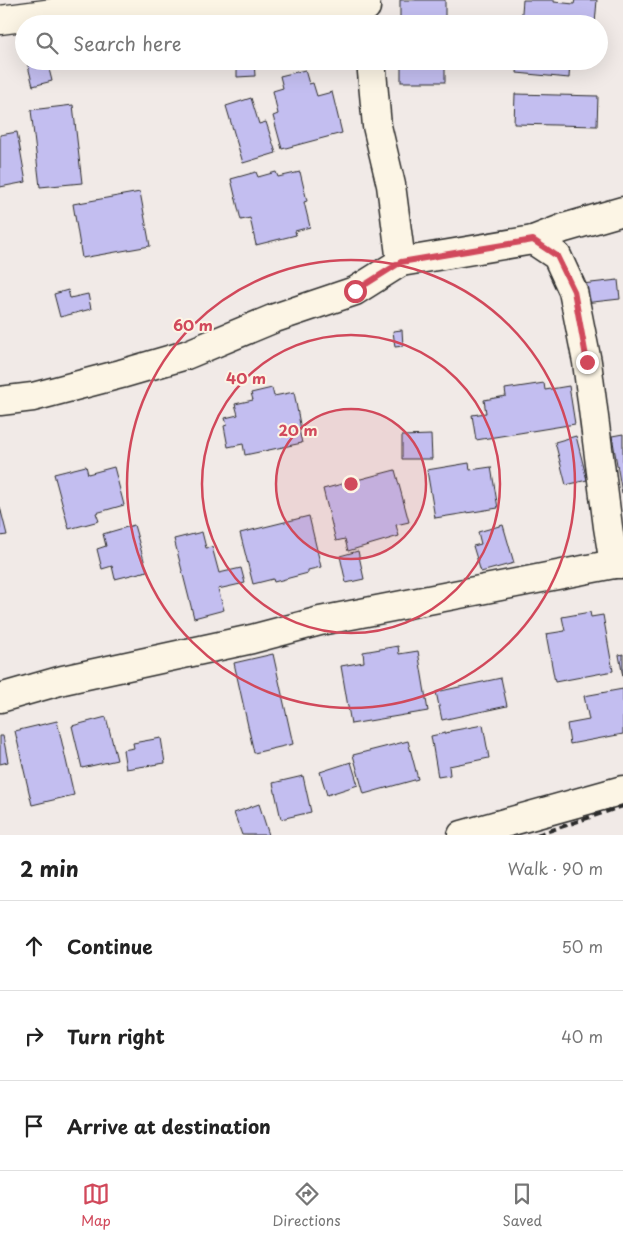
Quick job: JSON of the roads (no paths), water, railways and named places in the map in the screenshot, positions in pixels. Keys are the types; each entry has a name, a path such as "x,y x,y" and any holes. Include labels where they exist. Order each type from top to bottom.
{"street":[{"path":"38,15 76,10 159,7 268,7 316,12 367,10"},
{"path":"0,20 15,18"},
{"path":"372,70 377,126 391,185 401,262"},
{"path":"0,401 33,397 186,355 275,318 355,291 401,262 533,240 564,228 623,211"},
{"path":"557,256 564,228"},
{"path":"0,698 63,680 252,639 320,621 619,564 608,527 587,362 574,291 557,256 533,240"},
{"path":"462,835 623,790"}],"railway":[{"path":"537,835 623,806"}]}
